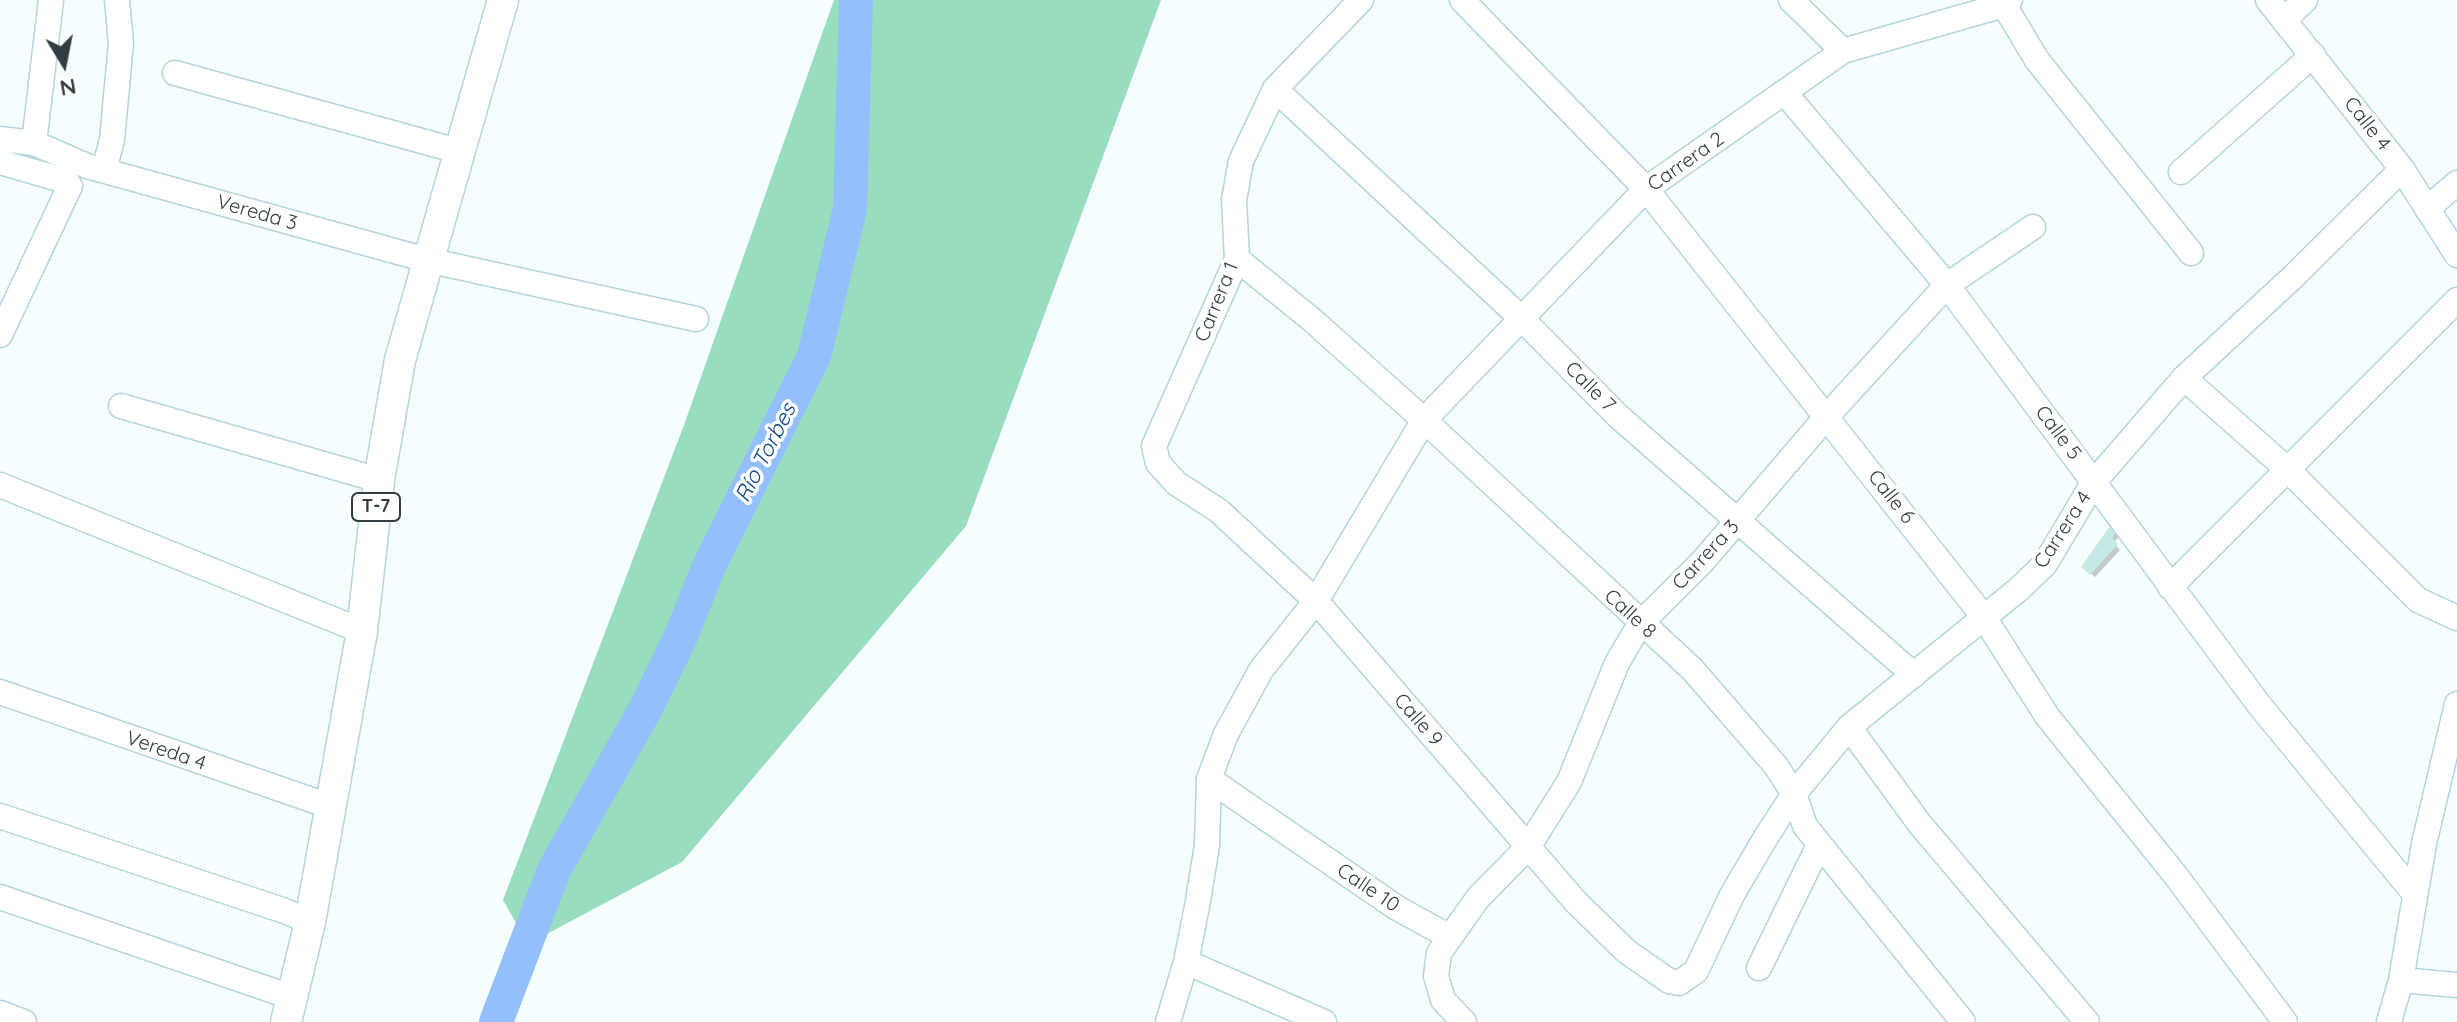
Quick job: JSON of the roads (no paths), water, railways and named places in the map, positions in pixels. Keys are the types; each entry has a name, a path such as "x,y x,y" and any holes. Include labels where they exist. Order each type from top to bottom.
{"main road":[{"name":"T-7","path":"290,1010 332,807 362,631 379,480 400,360 503,0"}],"street":[{"path":"34,143 51,0"},
{"path":"96,168 112,140 121,43 117,0"},
{"name":"Carrera 1","path":"1154,446 1237,259 1234,200 1241,161 1275,89 1361,0"},
{"name":"Calle 6","path":"1462,0 1646,189 1828,415 1983,616 2047,716 2176,876 2285,1022"},
{"path":"1791,0 1843,51"},
{"name":"Calle 4","path":"2268,0 2402,169 2457,255"},
{"path":"2285,19 2305,0"},
{"path":"2007,3 2037,60 2191,253"},
{"name":"Carrera 2","path":"1209,779 1242,699 1316,601 1424,420 1646,189 1843,51 1895,33 2007,3"},
{"path":"2181,172 2313,55"},
{"path":"175,73 458,151"},
{"name":"Calle 7","path":"1275,89 1520,317 1618,416 1914,675"},
{"name":"Calle 5","path":"1784,92 1947,285 2260,706 2414,893"},
{"name":"Vereda 3","path":"0,139 34,143 96,168 427,260 696,319"},
{"path":"0,162 66,181 70,186 0,335"},
{"name":"Carrera 4","path":"1688,978 1696,971 1732,895 1794,794 1849,727 2045,564 2094,482 2184,378 2294,276 2402,169"},
{"path":"2427,209 2457,183"},
{"name":"Carrera 3","path":"1450,937 1478,898 1528,847 1569,782 1617,663 1640,624 1737,523 1828,415 1947,285 2033,227"},
{"name":"Calle 8","path":"1237,259 1311,319 1424,420 1640,624 1692,669 1759,746 1794,794 1805,826 1819,845 1963,1022"},
{"path":"2170,587 2457,300"},
{"path":"2184,378 2288,470 2418,600 2457,618"},
{"path":"121,406 379,480"},
{"name":"Calle 9","path":"1154,446 1158,463 1176,483 1219,511 1316,601 1528,847 1626,951 1669,981 1679,983 1688,978"},
{"path":"0,485 362,631"},
{"name":"Vereda 4","path":"0,692 332,807"},
{"path":"2389,1022 2401,980 2414,893 2446,801 2457,704"},
{"path":"1849,727 1919,823 2087,1022"},
{"path":"1168,1022 1186,962 1207,845 1209,779"},
{"name":"Calle 10","path":"1209,779 1397,908 1450,937"},
{"path":"0,816 310,922"},
{"path":"1759,968 1819,845"},
{"path":"0,897 290,1010"},
{"path":"1450,937 1439,953 1436,976 1443,1000 1464,1022"},
{"path":"1186,962 1324,1022"},
{"path":"2401,980 2457,985"},
{"path":"0,1013 24,1022"}],"waterway":[{"name":"Río Torbes","path":"496,1022 554,870 646,708 681,636 709,566 814,356 850,209 856,0"}]}
